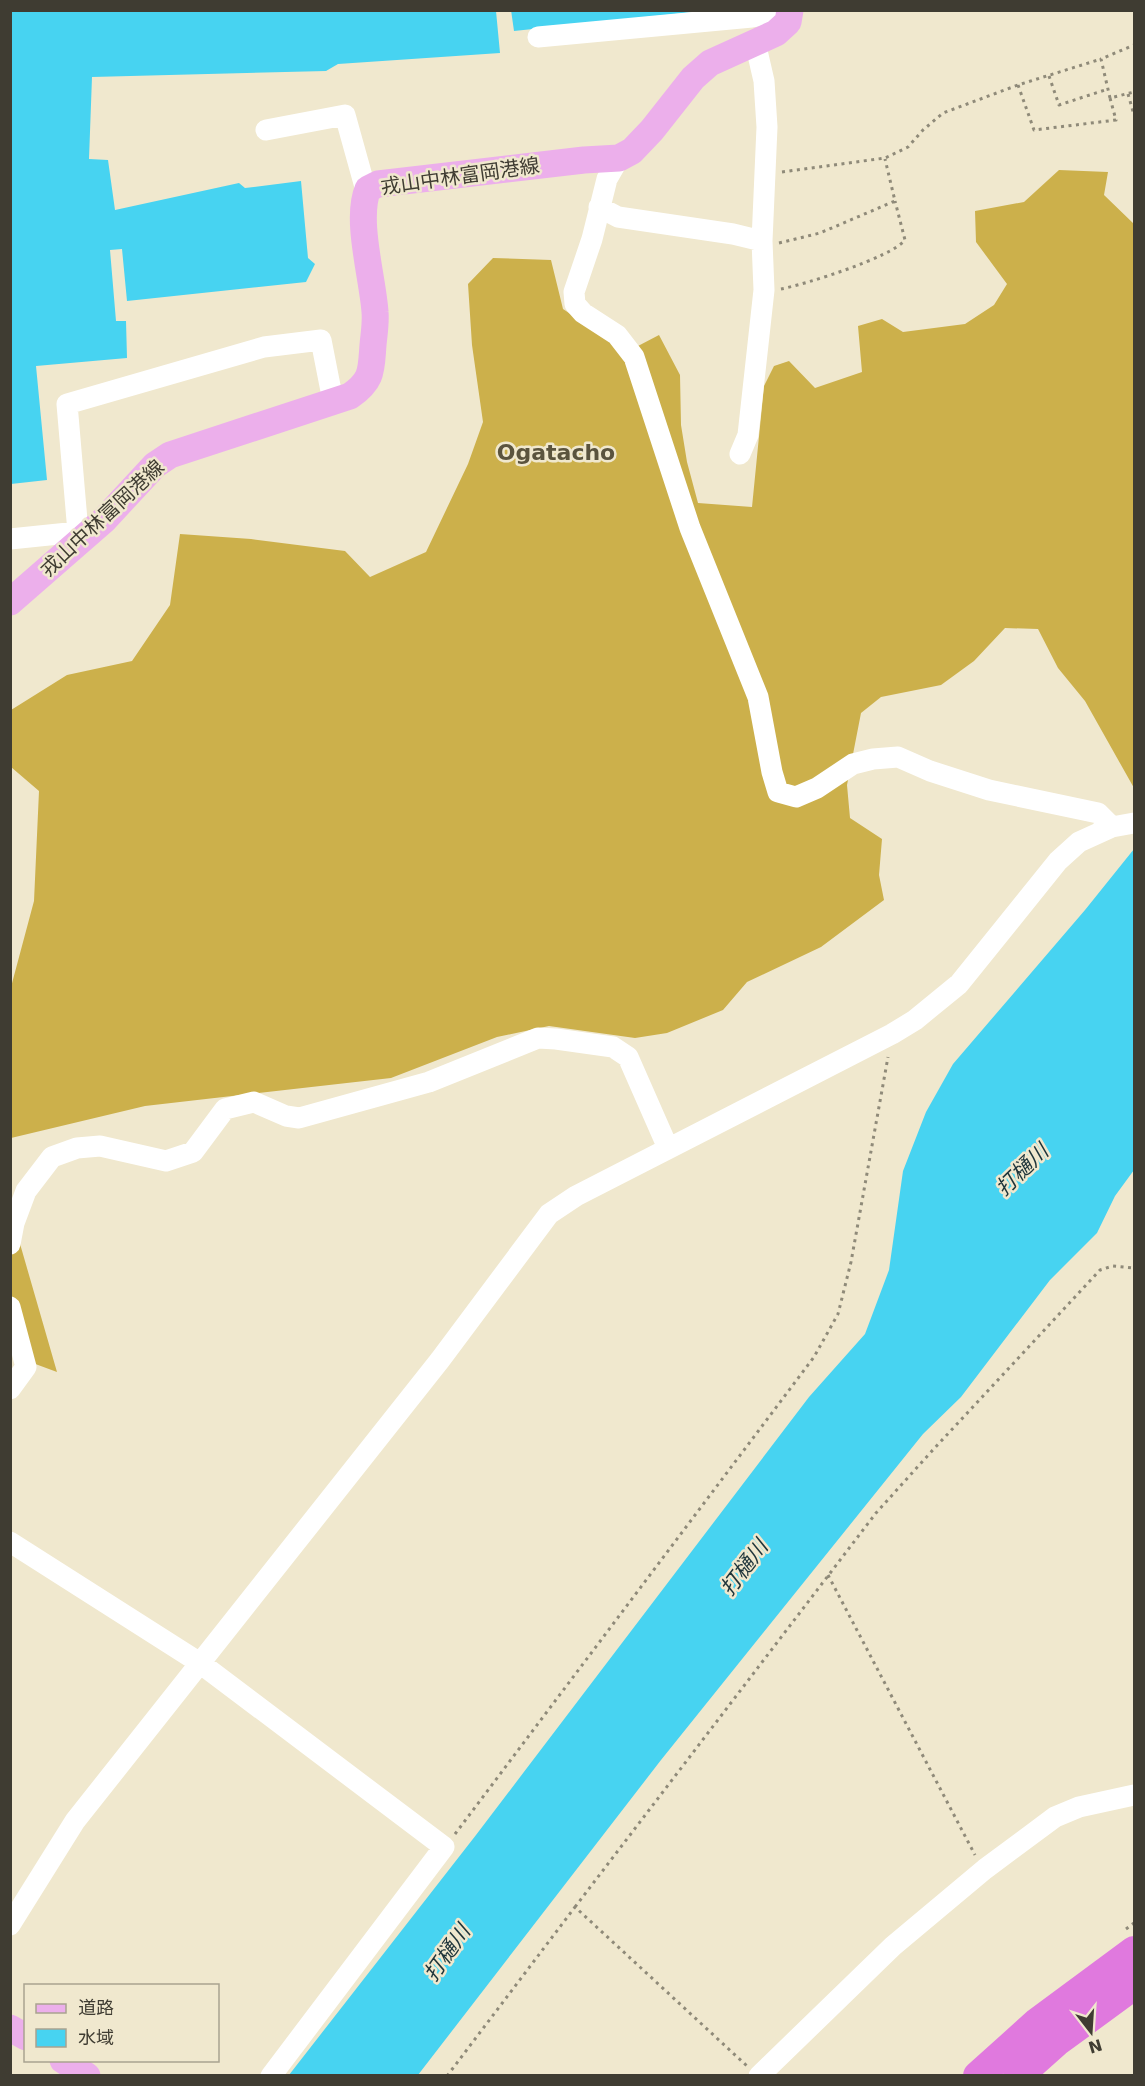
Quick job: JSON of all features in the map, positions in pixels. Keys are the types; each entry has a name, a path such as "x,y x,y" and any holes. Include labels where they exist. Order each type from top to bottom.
{"highway":[{"path":"978,2076 1038,2022 1134,1951"},
{"path":"1018,2076 1056,2042 1134,1985"}],"main road":[{"path":"619,158 632,151 652,130 693,78 710,63 776,33 788,22 790,11"},
{"name":"戎山中林富岡港線","path":"10,602 81,535 104,520 141,477 170,455 350,396 364,387 370,376 375,314 364,220 364,199 368,189 378,184 573,161 619,158"},
{"path":"10,2028 24,2036"},
{"path":"65,2062 87,2076"}],"street":[{"path":"538,37 752,17 790,11"},
{"path":"740,454 748,435 764,290 762,241 767,127 764,81 755,42"},
{"path":"266,130 345,115 365,187 368,189"},
{"path":"619,158 606,179 592,239 574,292 575,304 583,313 617,335 634,357 690,528 758,697 778,792 796,797 817,788 853,765 873,759 898,757 930,771 989,790 1098,813 1112,827"},
{"path":"599,207 618,216 733,234 762,241"},
{"path":"10,539 81,535 67,404 264,347 321,340 333,401"},
{"path":"10,1925 75,1821 440,1360 549,1214 576,1196 892,1034 915,1020 959,984 1058,861 1078,842 1112,827 1134,824"},
{"path":"10,1244 14,1223 26,1191 52,1157 77,1148 100,1146 166,1161 194,1152 225,1109 254,1102 286,1116 299,1118 429,1082 538,1038 614,1047 628,1057 668,1148"},
{"path":"10,1307 26,1367 10,1389"},
{"path":"10,1542 200,1663 444,1847 271,2076"},
{"path":"754,2072 893,1946 985,1869 1055,1817 1079,1807 1134,1795"}],"path":[{"path":"765,172 814,169 885,158 908,147 923,129 943,113 1018,85 1101,59 1134,45"},
{"path":"1018,85 1034,130 1116,120 1101,59"},
{"path":"1049,75 1059,105 1108,89"},
{"path":"1110,98 1134,92"},
{"path":"1128,93 1134,115"},
{"path":"764,290 795,286 871,259 901,245 905,240 885,158"},
{"path":"762,241 780,243 820,233 895,201"},
{"path":"444,1847 814,1357 838,1314 852,1262 892,1034"},
{"path":"447,2076 876,1513 1100,1270 1113,1266 1134,1268"},
{"path":"828,1575 978,1860 985,1869"},
{"path":"575,1907 754,2072"}],"shaded area":[{"path":"1059,170 1108,172 1104,195 1134,224 1134,788 1085,701 1058,668 1038,629 1005,628 974,661 941,685 881,697 861,713 847,785 850,818 882,839 879,875 884,900 821,947 747,982 723,1010 667,1033 635,1038 549,1026 497,1037 391,1078 145,1106 11,1138 11,987 34,901 39,791 11,767 11,710 67,675 132,661 170,605 180,534 251,539 345,551 370,577 426,552 468,464 483,422 472,345 468,284 493,258 551,260 563,309 614,343 638,346 659,335 680,375 681,425 687,462 698,503 752,507 764,386 774,366 789,361 815,388 862,372 858,326 882,319 903,332 965,324 994,305 1007,284 976,242 975,211 1024,202"},
{"path":"10,1194 14,1223 57,1372 11,1355"}],"water":[{"path":"11,10 496,11 500,53 338,64 326,71 92,77 89,159 108,160 115,210 239,183 245,188 301,181 308,258 315,264 306,282 127,301 122,249 110,250 116,321 126,321 127,358 36,366 47,480 11,484"},
{"path":"511,10 703,11 514,31"},
{"name":"打樋川","path":"1134,849 1134,1170 1115,1196 1097,1233 1050,1280 961,1397 923,1434 661,1760 418,2075 289,2075 476,1835 809,1397 865,1334 889,1270 903,1171 926,1112 953,1064 1085,910"}],"district":[{"name":"Ogatacho","path":"556,452"}]}
